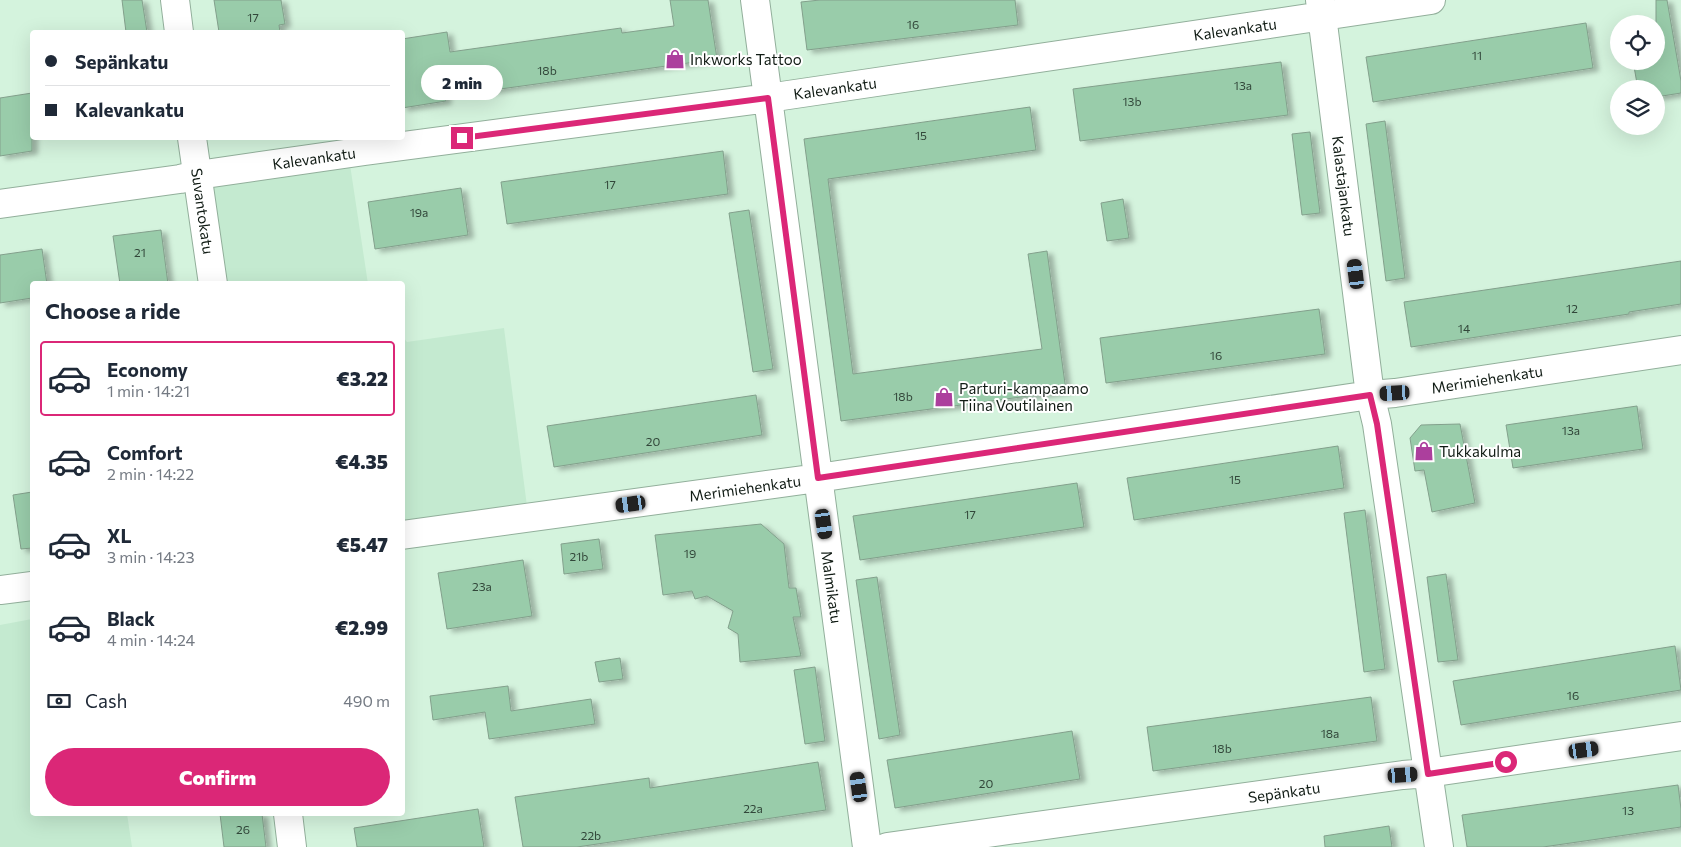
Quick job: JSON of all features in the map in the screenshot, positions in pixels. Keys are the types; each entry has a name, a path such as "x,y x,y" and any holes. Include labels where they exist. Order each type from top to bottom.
{"street":[{"path":"175,0 179,30"},
{"name":"Malmikatu","path":"755,0 867,847"},
{"name":"Kalevankatu","path":"0,204 365,151 768,98 1321,8 1431,0"},
{"name":"Kalastajankatu","path":"1321,8 1370,395 1378,434 1439,847"},
{"name":"Suvantokatu","path":"192,140 213,281"},
{"name":"Merimiehenkatu","path":"405,535 818,478 1681,350"},
{"path":"0,590 30,586"},
{"name":"Sepänkatu","path":"887,847 1403,775 1428,774 1681,736"},
{"path":"288,816 292,847"}],"shaded area":[{"path":"349,158 368,281 219,281 205,178"},
{"path":"504,328 528,514 405,532 405,340 407,342"},
{"path":"30,619 30,816 127,816 132,847 0,847 0,625"}],"building":[{"path":"122,0 142,0 147,30 126,30"},
{"path":"214,0 281,0 285,24 279,25 280,30 219,30"},
{"path":"670,0 708,0 717,59 486,91 485,86 444,92 446,101 405,108 405,39 447,32 450,52 621,28 622,33 674,26"},
{"path":"820,0 1015,0 1018,25 807,50 801,2"},
{"path":"1656,0 1667,0 1681,81 1681,93 1665,96 1665,80 1636,80 1635,70 1665,70 1665,15 1656,15"},
{"path":"1586,23 1593,68 1373,102 1366,57"},
{"path":"1281,62 1288,115 1080,141 1073,89"},
{"path":"30,93 30,140 32,140 32,151 0,156 0,98"},
{"path":"1030,107 1036,150 828,179 853,374 1042,349 1028,254 1047,251 1066,391 841,421 804,139"},
{"path":"1385,121 1405,278 1386,281 1366,124"},
{"path":"1310,132 1320,213 1302,215 1292,134"},
{"path":"723,151 728,194 507,224 501,182"},
{"path":"461,188 468,235 375,249 368,202"},
{"path":"1123,199 1129,238 1107,241 1101,203"},
{"path":"749,210 773,369 753,372 729,213"},
{"path":"161,230 168,281 120,281 113,236"},
{"path":"42,249 47,281 30,281 30,298 0,303 0,255"},
{"path":"1681,261 1681,304 1629,312 1629,314 1411,347 1404,302"},
{"path":"1319,309 1325,354 1106,383 1100,338"},
{"path":"756,395 762,435 554,467 547,426"},
{"path":"1637,406 1643,449 1513,468 1506,425"},
{"path":"1460,424 1475,503 1432,512 1424,470 1415,471 1410,438 1421,425"},
{"path":"1338,446 1344,488 1134,520 1127,478"},
{"path":"1077,483 1084,527 860,560 853,516"},
{"path":"30,492 30,548 21,549 13,495"},
{"path":"1365,510 1385,669 1364,672 1344,513"},
{"path":"761,524 784,544 789,588 796,588 801,617 793,617 801,656 740,662 738,634 728,628 733,611 707,596 695,599 692,591 663,595 655,535"},
{"path":"599,539 603,569 564,574 561,544"},
{"path":"523,560 532,616 447,629 438,573"},
{"path":"1446,574 1458,660 1438,662 1427,577"},
{"path":"877,577 900,735 879,739 856,580"},
{"path":"1675,646 1681,690 1461,725 1453,681"},
{"path":"620,658 623,679 599,682 595,662"},
{"path":"815,667 825,741 805,744 794,670"},
{"path":"508,686 511,711 591,699 595,724 489,739 485,712 433,720 430,696"},
{"path":"1371,697 1377,741 1153,771 1147,727"},
{"path":"1072,731 1080,779 895,808 887,760"},
{"path":"818,762 826,810 577,847 523,847 515,797 649,778 650,788"},
{"path":"1678,785 1681,827 1543,847 1467,847 1462,815"},
{"path":"478,809 484,847 357,847 354,828"},
{"path":"220,816 262,816 266,847 224,847"},
{"path":"1389,826 1392,847 1325,847 1324,836"}],"place":[{"name":"Inkworks Tattoo","path":"675,59"},
{"name":"Parturi-kampaamo Tiina Voutilainen","path":"944,397"},
{"name":"Tukkakulma","path":"1424,451"}],"route":[{"path":"462,138 768,98 818,478 1370,395 1377,424 1428,774 1506,762"}]}
